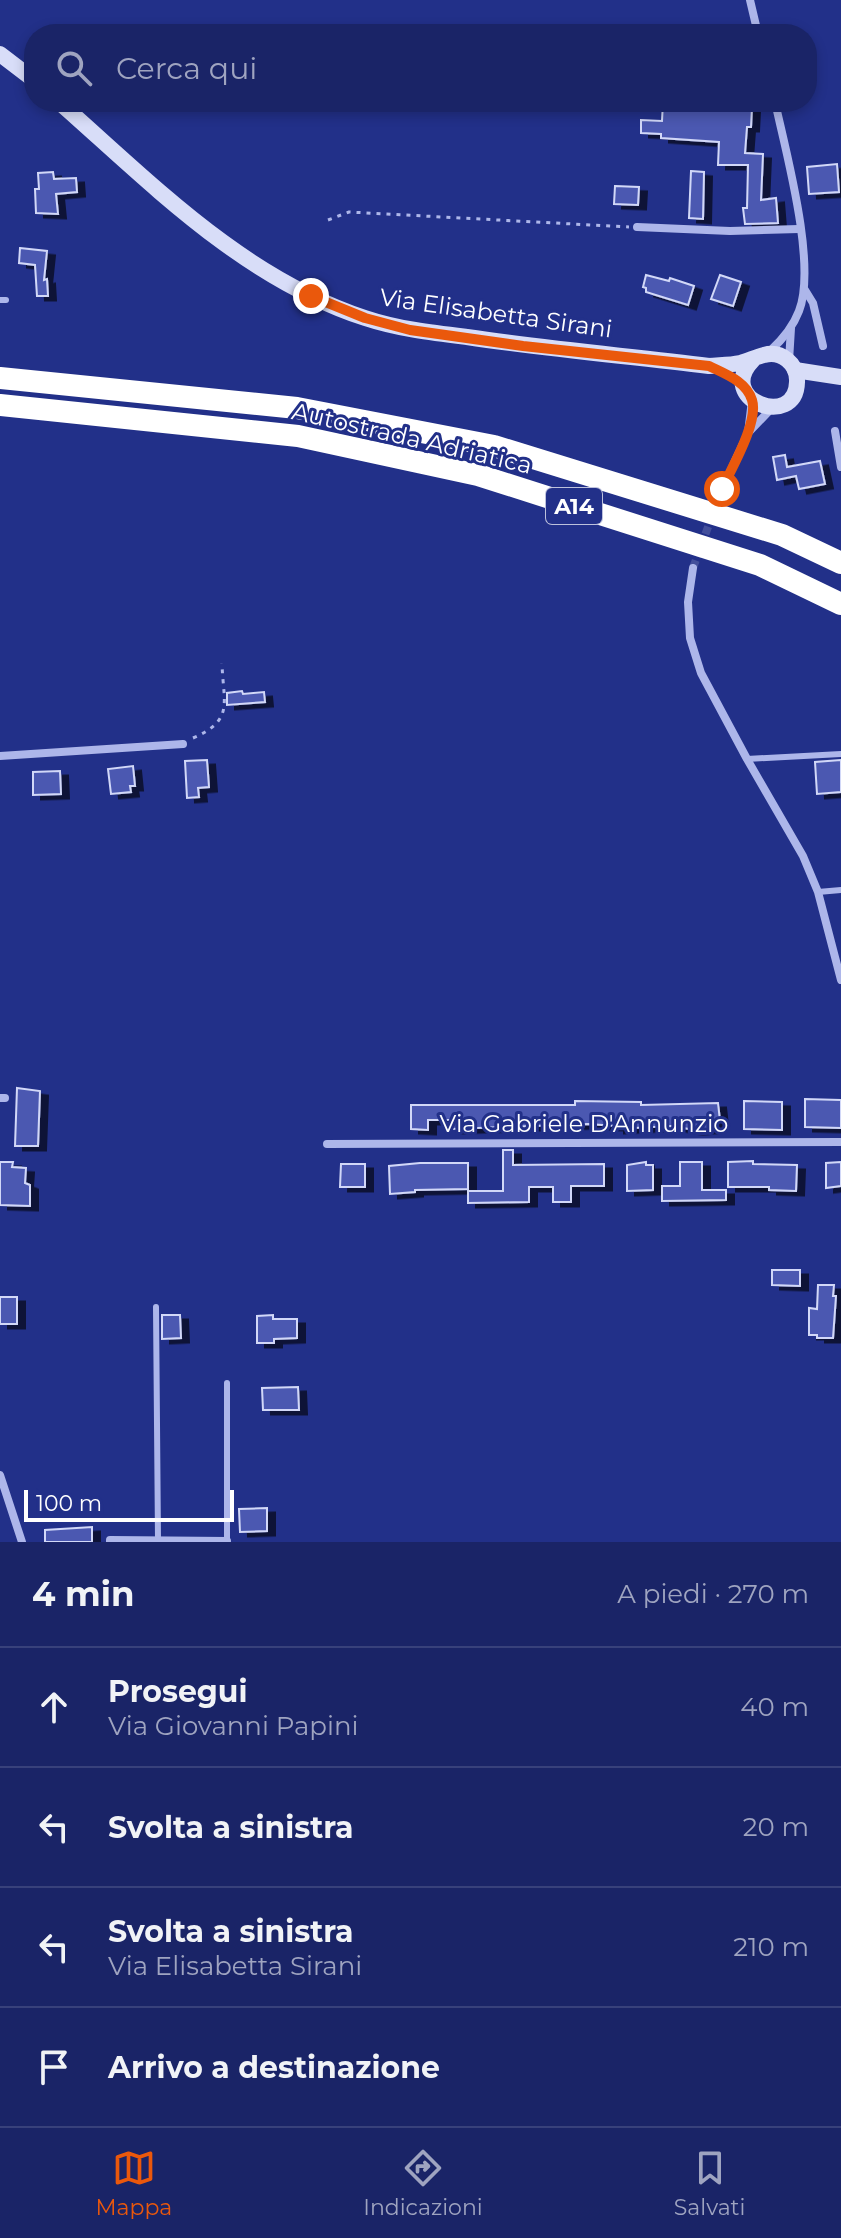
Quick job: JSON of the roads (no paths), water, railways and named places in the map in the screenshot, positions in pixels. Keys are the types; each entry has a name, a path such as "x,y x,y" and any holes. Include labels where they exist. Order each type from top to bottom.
{"highway":[{"name":"Autostrada Adriatica","path":"0,378 297,408 494,446 782,535 841,563"},
{"name":"Autostrada Adriatica","path":"0,405 298,436 478,475 760,565 841,604"}],"main road":[{"path":"0,54 24,72"},
{"name":"Via Elisabetta Sirani","path":"70,112 158,190 240,256 311,296 365,318 410,330 523,346 709,366 760,357"},
{"path":"782,356 792,365 836,377 796,390 787,402 766,407 748,394 744,373 760,357 782,356"},
{"path":"792,365 796,390"},
{"name":"Via Elisabetta Sirani","path":"709,366 733,377 748,394"}],"street":[{"path":"750,0 756,24"},
{"path":"777,112 793,186 805,267 805,290 788,346 792,365"},
{"path":"637,227 744,231 799,229"},
{"path":"805,290 813,303 823,346"},
{"path":"760,357 792,327"},
{"path":"748,394 748,433"},
{"path":"722,489 748,433 773,407"},
{"path":"835,431 841,467"},
{"path":"693,568 688,602 690,638 701,673 803,856 818,892 841,980"},
{"path":"0,756 183,744"},
{"name":"Via Gabriele D'Annunzio","path":"327,1144 841,1142"},
{"path":"0,1475 22,1542"},
{"path":"110,1542 227,1541"}],"lane":[{"path":"747,759 841,754"},
{"path":"818,892 841,890"},
{"path":"156,1307 158,1540"},
{"path":"227,1383 227,1541"}],"tunnel":[{"path":"693,568 722,489"}]}
